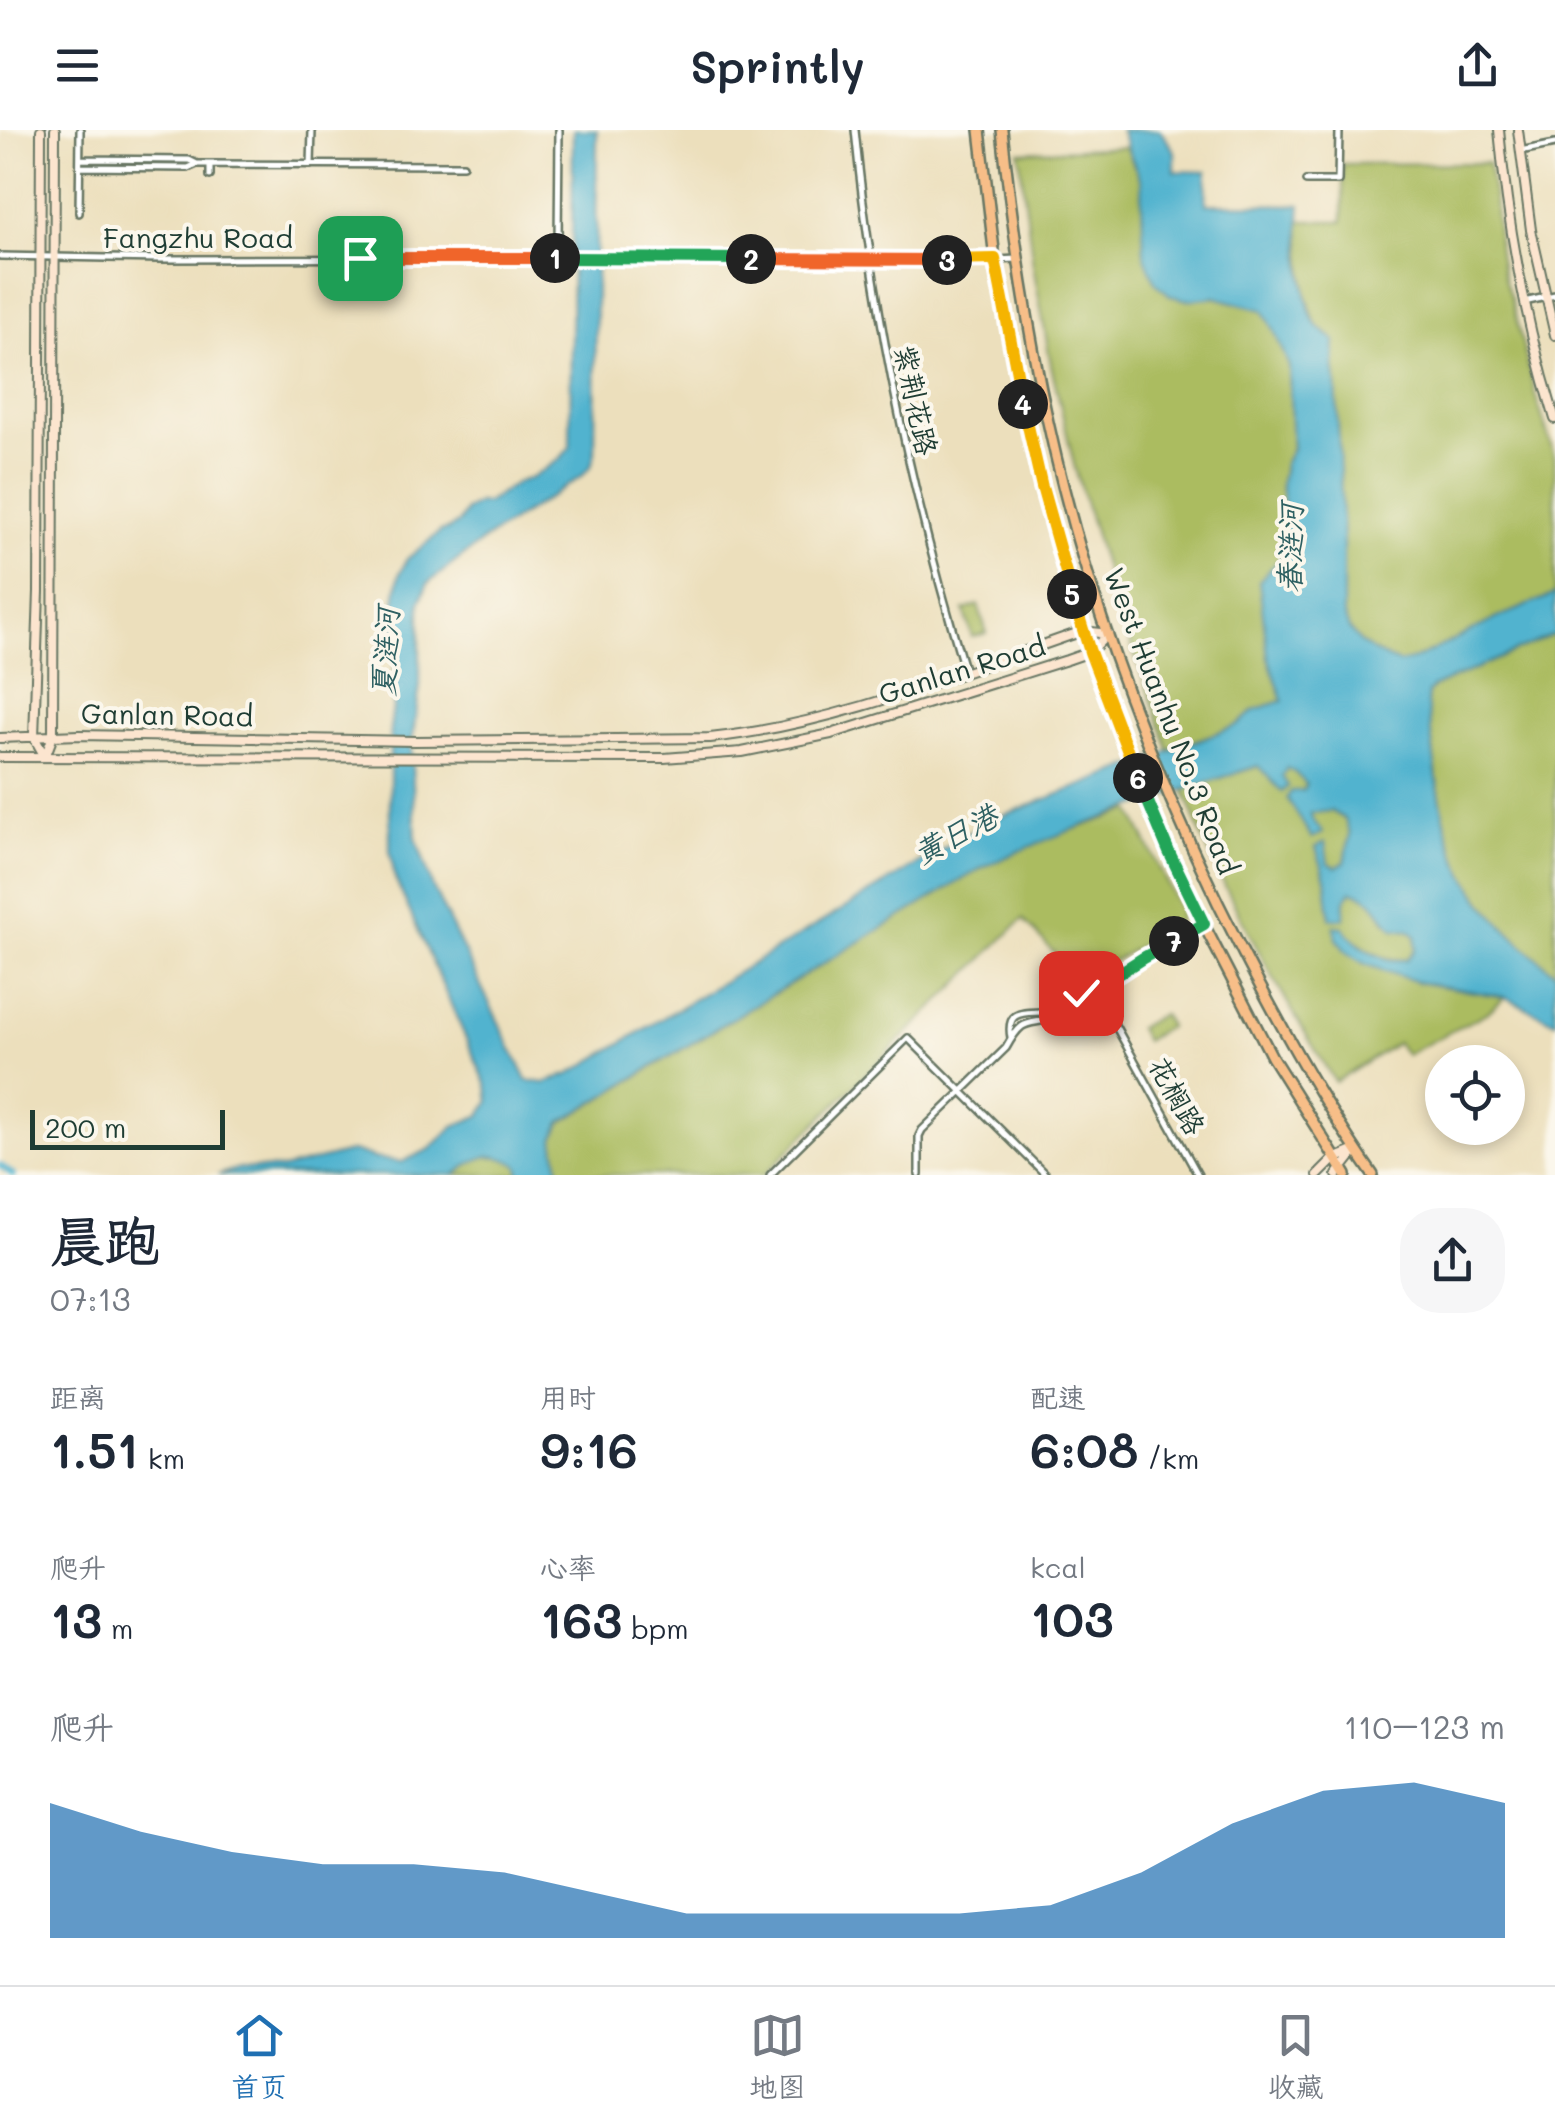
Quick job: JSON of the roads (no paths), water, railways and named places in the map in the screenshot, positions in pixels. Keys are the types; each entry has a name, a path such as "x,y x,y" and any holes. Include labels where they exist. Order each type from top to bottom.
{"main road":[{"path":"41,130 40,591 34,737 46,757"},
{"path":"46,757 54,736 55,130"},
{"name":"West Huanhu No.3 Road","path":"980,130 995,259 1013,356 1042,487 1082,632 1149,806 1204,924 1272,1056 1342,1174"},
{"name":"West Huanhu No.3 Road","path":"1002,130 1018,259 1044,401 1070,509 1108,634 1153,754 1210,885 1260,986 1374,1175"},
{"path":"1499,130 1524,302 1555,419"},
{"path":"1518,130 1531,230 1550,296 1555,335"},
{"name":"Ganlan Road","path":"0,738 150,735 195,739 664,740 752,734 828,717 1082,632 1108,634"},
{"name":"Ganlan Road","path":"0,756 664,758 742,752 830,734 1090,652 1108,634"},
{"path":"1318,1175 1334,1159 1356,1150"},
{"path":"1342,1174 1356,1150"}],"street":[{"path":"79,213 80,130"},
{"path":"312,130 312,164"},
{"path":"558,243 559,130"},
{"name":"紫荆花路","path":"855,130 869,260 890,380 918,506 965,672"},
{"path":"1306,181 1338,181 1338,130"},
{"path":"1520,150 1555,144"},
{"path":"80,163 188,160 197,164 463,166"},
{"path":"210,164 210,176"},
{"name":"Fangzhu Road","path":"0,256 160,260 1018,259"},
{"path":"1524,302 1550,296"},
{"path":"1011,1038 1010,1023 1020,1013 1052,1011 1204,924"},
{"path":"919,1175 922,1130 1028,1022 1058,1017 1085,1003 1095,989"},
{"name":"花榈路","path":"1095,989 1198,1175"},
{"path":"770,1175 908,1038 1046,1175"}],"water":[{"name":"春涟河","path":"573,130 597,130 595,453 582,476 484,540 428,583 420,602 420,686 411,748 416,838 433,888 527,1080 545,1083 570,1074 989,821 1238,725 1253,711 1283,700 1268,657 1259,581 1280,559 1286,523 1281,483 1292,449 1289,366 1263,310 1215,297 1188,300 1171,296 1155,282 1144,254 1141,181 1120,130 1160,130 1175,152 1175,171 1207,172 1206,204 1301,205 1307,301 1316,325 1335,340 1343,613 1349,629 1361,643 1399,663 1415,659 1555,594 1555,634 1433,687 1427,703 1440,795 1453,848 1471,884 1495,917 1555,973 1555,1022 1505,997 1417,982 1365,964 1346,952 1334,926 1344,927 1362,947 1388,959 1406,960 1415,950 1416,936 1394,929 1371,901 1351,891 1345,900 1344,919 1330,918 1326,878 1316,847 1325,842 1328,863 1336,867 1345,862 1350,834 1345,819 1331,811 1311,813 1323,833 1312,838 1287,798 1291,791 1303,791 1306,784 1287,768 1282,776 1288,786 1282,792 1258,766 1081,826 978,870 561,1122 554,1139 560,1175 520,1175 519,1166 492,1156 478,1159 454,1175 218,1175 239,1168 283,1169 353,1151 402,1162 430,1149 454,1126 481,1115 489,1102 487,1086 395,878 390,852 395,601 399,575 407,559 441,531 459,522 466,510 531,478 560,459 570,447"}],"waterway":[{"path":"0,1165 13,1175"}],"water label":[{"name":"夏涟河","path":"386,652"},
{"name":"黄日港","path":"956,835"}]}
